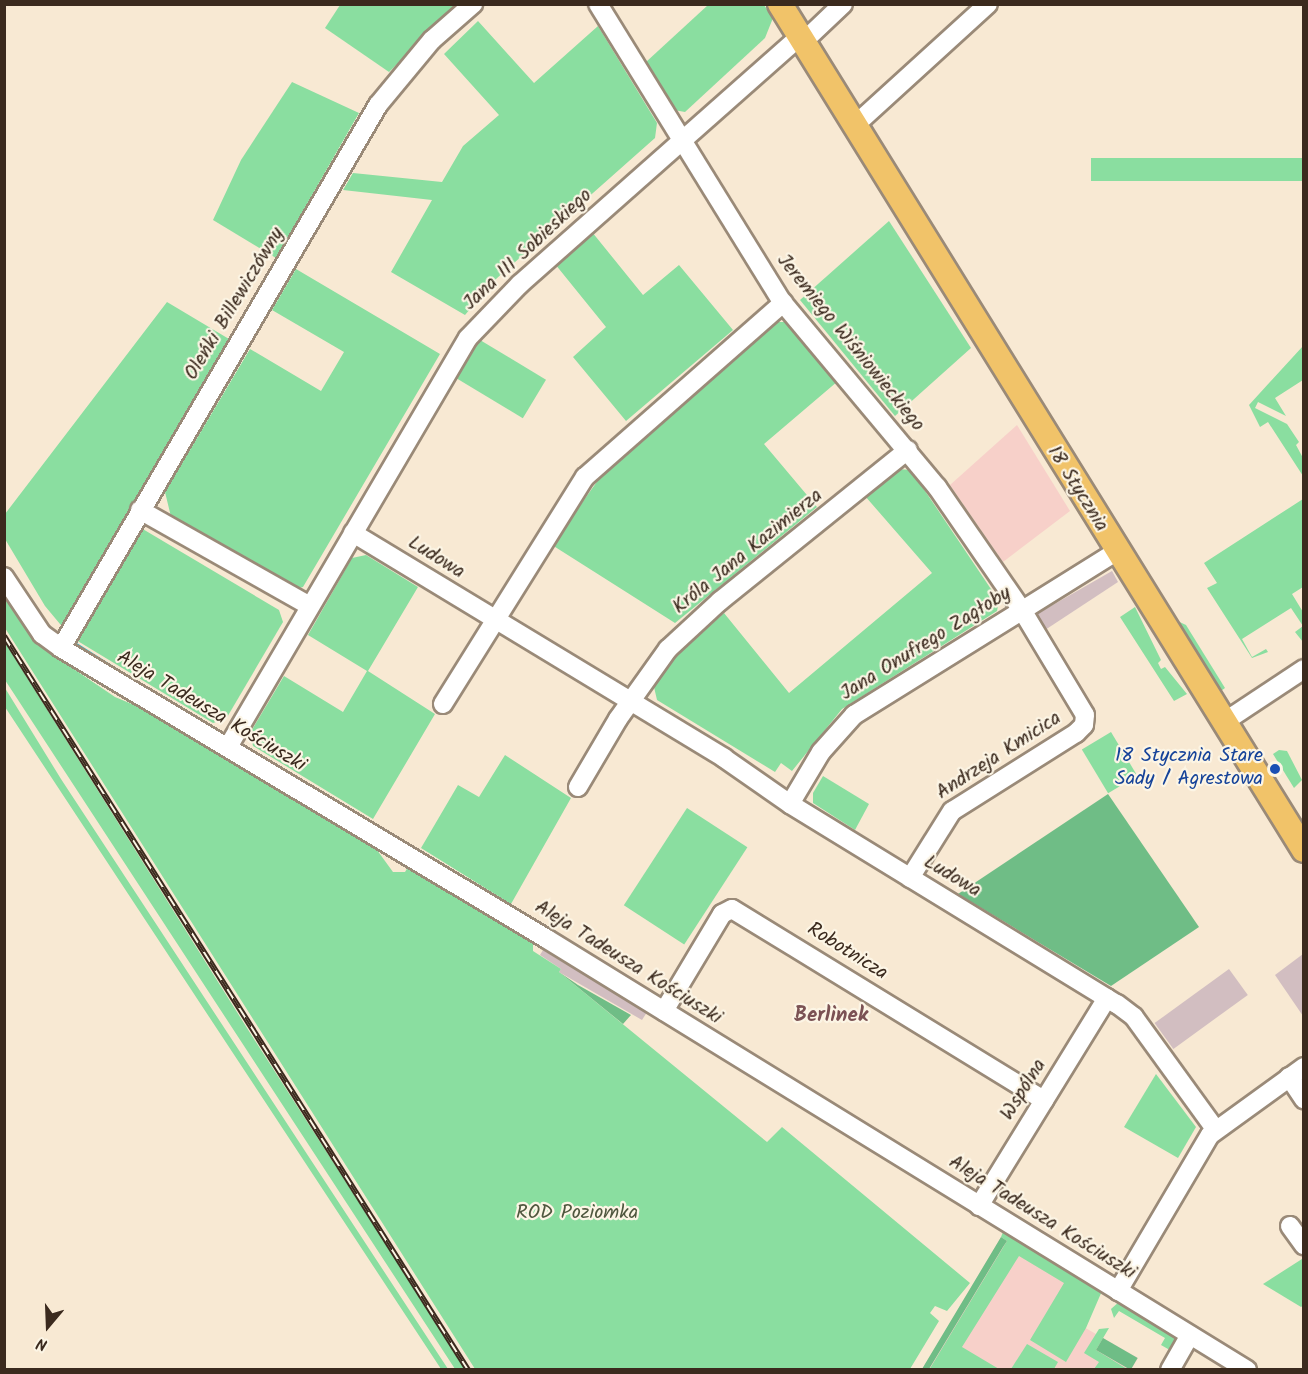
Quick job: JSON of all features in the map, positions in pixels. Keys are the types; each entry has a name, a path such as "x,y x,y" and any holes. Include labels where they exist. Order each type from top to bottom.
{"main road":[{"name":"18 Stycznia","path":"780,4 1116,552 1304,850"}],"street":[{"name":"Oleńki Billewiczówny","path":"61,648 378,105 432,40 473,4"},
{"name":"Jeremiego Wiśniowieckiego","path":"598,4 783,303 908,450 1022,610"},
{"path":"801,39 843,4"},
{"path":"854,126 988,4"},
{"name":"Jana III Sobieskiego","path":"228,747 468,338 492,310 681,139 801,39"},
{"path":"443,704 585,477 783,303"},
{"name":"Króla Jana Kazimierza","path":"630,702 653,667 680,637 908,450"},
{"path":"140,510 310,606"},
{"name":"Ludowa","path":"353,533 724,758 790,804 1107,998 1134,1017 1215,1129"},
{"name":"Jana Onufrego Zagłoby","path":"790,804 821,752 854,715 1116,552"},
{"name":"Aleja Tadeusza Kościuszki","path":"4,577 42,634 61,648 664,1011 1247,1370"},
{"name":"Andrzeja Kmicica","path":"909,878 952,811 1084,725 1083,710 1022,610"},
{"path":"1224,722 1304,669"},
{"path":"578,787 630,702"},
{"name":"Robotnicza","path":"664,1011 722,914 732,909 1044,1100"},
{"name":"Wspólna","path":"980,1206 1107,998"},
{"path":"1118,1291 1215,1129 1296,1072 1304,1099"},
{"path":"1290,1226 1304,1245"},
{"path":"1170,1370 1190,1335"}],"shaded area":[{"path":"1017,425 1070,511 1003,562 950,485"},
{"path":"1112,571 1118,582 1045,630 1037,614"},
{"path":"543,950 564,963 568,959 649,1009 642,1020 559,972 561,969 540,955"},
{"path":"1303,954 1303,1016 1275,975"},
{"path":"1229,969 1248,995 1173,1049 1155,1023"},
{"path":"1001,1237 1099,1296 1082,1326 1138,1358 1131,1369 922,1370"}],"green space":[{"path":"340,5 458,5 389,72 325,28"},
{"path":"708,5 764,5 773,18 765,38 685,112 674,110 646,62"},
{"path":"478,21 534,83 598,26 657,123 655,138 496,279 465,315 391,272 432,200 343,190 353,173 442,182 463,146 499,115 444,54"},
{"path":"292,82 359,113 276,258 213,220 241,160"},
{"path":"1091,158 1303,158 1303,181 1091,181"},
{"path":"889,221 971,348 895,416 800,300"},
{"path":"592,232 643,295 679,265 733,330 626,421 573,357 606,327 555,264"},
{"path":"296,269 440,354 303,587 291,590 172,521 165,492 250,349 321,391 344,352 272,310"},
{"path":"167,302 229,339 124,519 119,537 65,630 45,606 5,539 5,514"},
{"path":"776,322 790,322 838,381 764,444 817,507 675,623 552,545 606,469"},
{"path":"480,340 546,380 523,418 457,379"},
{"path":"1303,346 1303,380 1275,398 1286,416 1258,402 1255,408 1287,424 1299,442 1296,445 1303,458 1303,476 1268,422 1260,427 1249,405"},
{"path":"898,469 911,470 999,601 997,611 842,709 792,771 781,763 775,772 657,700 654,687 670,661 724,613 789,693 932,573 865,496"},
{"path":"1303,499 1303,587 1292,594 1303,612 1303,626 1291,608 1242,639 1252,657 1266,649 1268,652 1252,658 1207,588 1217,583 1204,563"},
{"path":"141,528 279,610 283,622 226,719 213,723 76,640"},
{"path":"366,555 418,587 368,671 435,714 373,819 253,746 250,733 284,676 343,712 367,671 308,635 352,558"},
{"name":"ROD Poziomka","path":"4,585 59,659 115,697 175,722 377,850 393,872 405,872 410,864 533,938 533,951 561,969 559,972 767,1142 782,1127 970,1283 947,1311 935,1306 930,1313 939,1321 910,1369 475,1369 5,628"},
{"path":"1135,607 1161,660 1158,663 1161,669 1165,667 1187,694 1174,701 1120,617"},
{"path":"1169,617 1186,625 1225,688 1218,693"},
{"path":"1303,626 1303,642 1295,632"},
{"path":"4,641 252,1036 466,1369 455,1369 5,680"},
{"path":"5,688 61,779 448,1369 441,1369 5,707"},
{"path":"1111,732 1137,776 1108,793 1082,750"},
{"path":"1279,750 1287,751 1302,780 1294,788 1273,754"},
{"path":"505,755 571,798 511,904 421,848 458,785 479,797"},
{"path":"823,776 869,804 855,830 813,803 813,793"},
{"path":"1108,794 1199,927 1111,986 958,894"},
{"path":"687,808 747,847 684,944 624,905"},
{"path":"559,972 578,985 631,1015 623,1024"},
{"path":"1156,1074 1196,1127 1178,1158 1124,1127"},
{"path":"1003,1232 1102,1291 1086,1328 1066,1362 1030,1340 1064,1283 1019,1256 962,1347 999,1369 929,1370 1007,1241 1001,1237"},
{"path":"1001,1237 1007,1241 929,1369 922,1369"},
{"path":"1302,1259 1304,1305 1301,1307 1263,1284"},
{"path":"1120,1301 1181,1338 1175,1353 1161,1345 1165,1338 1119,1311 1114,1318 1111,1309"},
{"path":"1109,1328 1096,1350 1127,1369 1094,1369 1099,1362 1084,1353 1099,1329"},
{"path":"1103,1338 1138,1358 1130,1370 1096,1350"},
{"path":"1027,1344 1058,1362 1054,1369 1011,1369"}],"waterway":[{"path":"73,643 124,675"}],"railway":[{"path":"4,636 468,1370"}],"place":[{"name":"18 Stycznia Stare Sady / Agrestowa","path":"1275,769"}],"district":[{"name":"Berlinek","path":"831,1016"}]}
